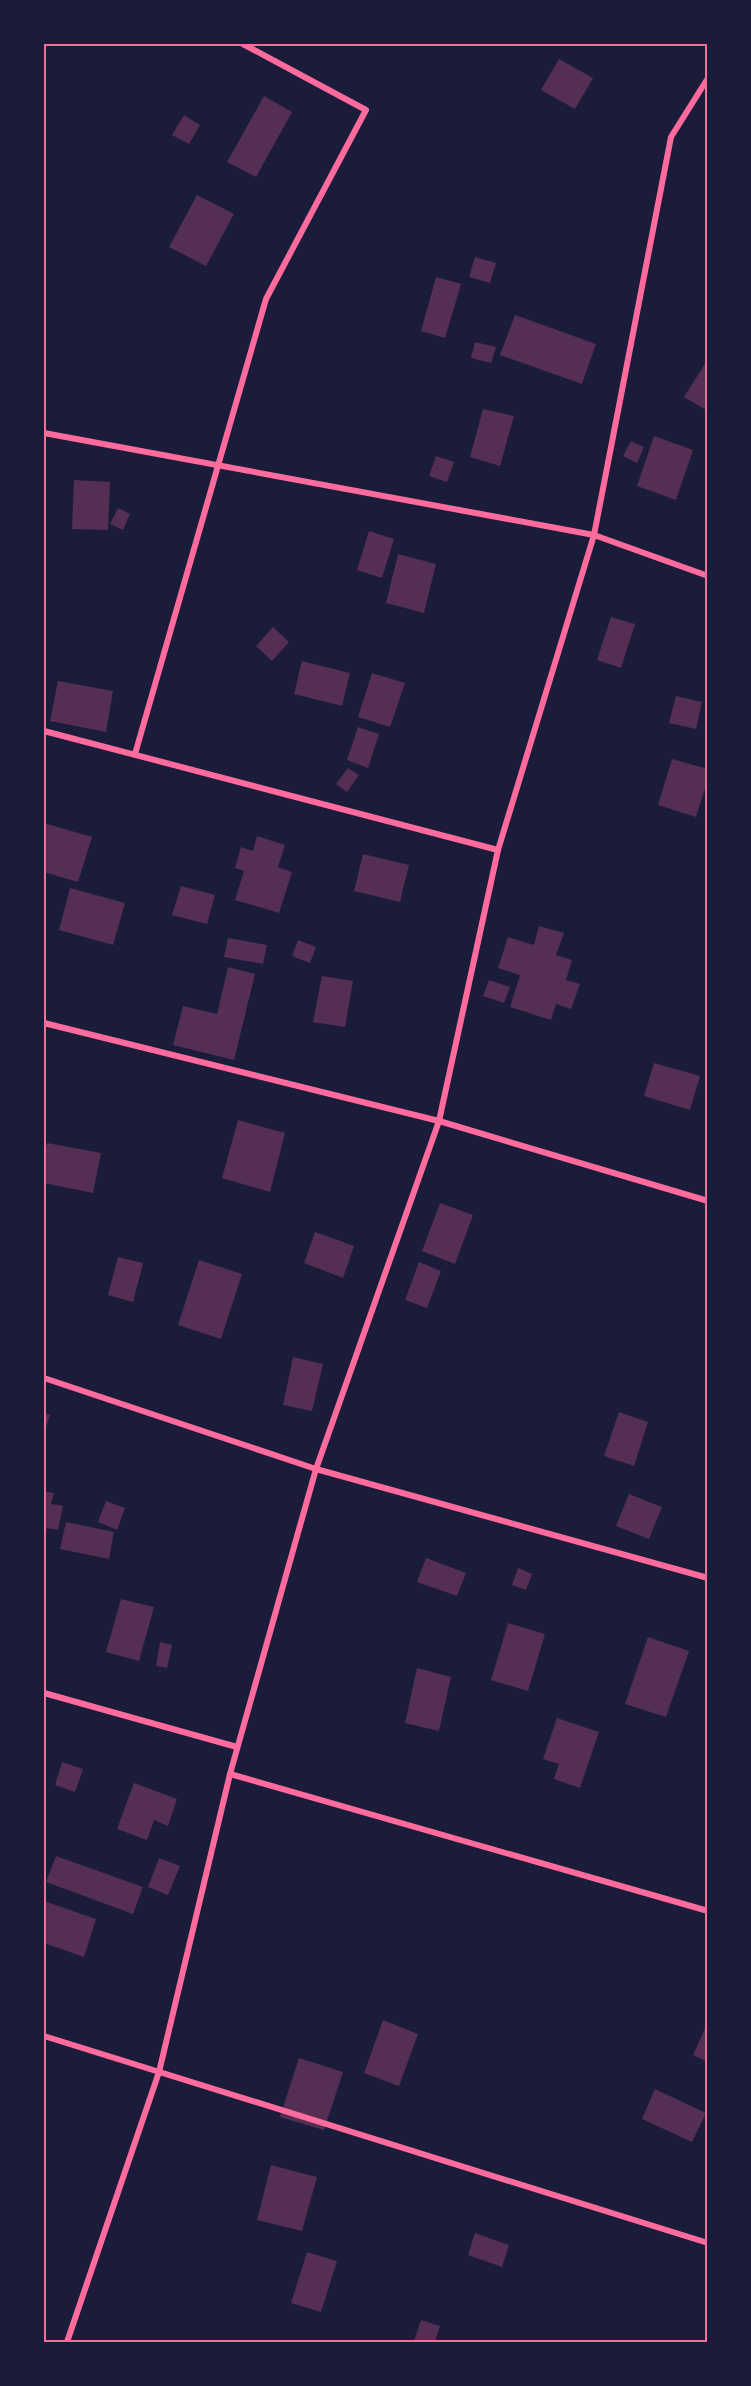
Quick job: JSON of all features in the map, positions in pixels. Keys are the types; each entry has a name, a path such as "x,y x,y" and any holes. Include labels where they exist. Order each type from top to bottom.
{"street":[{"path":"135,754 266,299 366,110 243,44"},
{"path":"67,2343 159,2072 237,1747 316,1469 439,1121 498,850 594,535 671,137 708,78"},
{"path":"44,433 594,535 708,576"},
{"path":"44,731 498,850"},
{"path":"44,1023 439,1121 708,1201"},
{"path":"44,1378 316,1469 708,1578"},
{"path":"44,1693 237,1747"},
{"path":"230,1774 708,1911"},
{"path":"44,2036 708,2243"}],"building":[{"path":"559,59 593,78 575,109 541,90"},
{"path":"264,96 292,112 256,177 227,162"},
{"path":"184,115 200,125 189,144 172,135"},
{"path":"197,195 234,214 206,266 169,247"},
{"path":"475,257 496,263 490,283 469,277"},
{"path":"436,277 461,284 445,338 421,331"},
{"path":"515,315 596,344 582,384 500,355"},
{"path":"475,342 496,347 491,363 471,358"},
{"path":"708,359 708,411 684,397"},
{"path":"483,409 514,416 500,466 470,457"},
{"path":"654,436 693,450 676,500 637,486"},
{"path":"631,441 644,447 637,463 623,456"},
{"path":"436,456 454,462 447,482 429,476"},
{"path":"74,480 110,482 108,530 72,529"},
{"path":"118,508 130,514 123,530 110,524"},
{"path":"369,531 394,539 382,578 357,570"},
{"path":"398,554 436,564 424,613 386,603"},
{"path":"611,617 635,624 621,668 597,660"},
{"path":"273,627 289,642 272,661 256,646"},
{"path":"302,661 350,673 342,706 294,694"},
{"path":"372,673 405,683 390,727 358,717"},
{"path":"58,681 113,691 106,732 50,721"},
{"path":"676,696 702,702 696,729 669,723"},
{"path":"358,727 379,734 368,768 347,760"},
{"path":"672,759 708,769 708,779 696,817 658,805"},
{"path":"348,768 359,775 347,792 336,784"},
{"path":"44,823 92,837 78,882 44,872"},
{"path":"257,836 285,845 278,867 292,872 279,913 235,900 244,871 235,868 241,847 253,851"},
{"path":"363,854 409,865 400,902 354,891"},
{"path":"181,886 215,895 207,924 172,915"},
{"path":"70,888 125,903 113,945 59,930"},
{"path":"539,926 564,933 556,955 572,960 566,980 580,984 571,1009 556,1004 551,1020 510,1007 520,975 498,968 508,937 534,945"},
{"path":"228,938 267,945 263,964 224,957"},
{"path":"298,940 316,947 310,963 292,956"},
{"path":"228,967 255,974 234,1060 173,1045 183,1006 217,1014"},
{"path":"322,976 353,981 345,1027 313,1022"},
{"path":"489,980 510,987 504,1003 483,996"},
{"path":"654,1063 700,1076 690,1110 644,1096"},
{"path":"238,1120 285,1133 270,1192 222,1178"},
{"path":"47,1143 101,1153 93,1193 44,1183"},
{"path":"440,1203 473,1215 455,1264 422,1251"},
{"path":"315,1232 354,1246 343,1278 304,1263"},
{"path":"118,1257 143,1263 133,1302 108,1295"},
{"path":"199,1260 242,1274 221,1339 178,1325"},
{"path":"419,1262 441,1271 427,1308 405,1300"},
{"path":"293,1357 323,1364 312,1411 283,1405"},
{"path":"44,1412 50,1415 44,1433"},
{"path":"619,1412 648,1422 634,1466 604,1456"},
{"path":"44,1491 54,1493 51,1504 63,1506 58,1530 47,1528 45,1538"},
{"path":"629,1494 662,1507 649,1539 616,1526"},
{"path":"106,1501 125,1508 117,1530 98,1522"},
{"path":"66,1522 114,1532 109,1559 60,1549"},
{"path":"426,1558 466,1573 457,1596 417,1582"},
{"path":"518,1568 532,1574 526,1590 512,1585"},
{"path":"121,1599 154,1607 139,1661 106,1652"},
{"path":"508,1623 545,1634 528,1691 491,1680"},
{"path":"648,1637 689,1651 666,1717 625,1704"},
{"path":"160,1642 172,1645 167,1668 156,1666"},
{"path":"417,1668 451,1677 439,1731 405,1723"},
{"path":"557,1718 599,1732 580,1788 554,1779 559,1764 543,1759"},
{"path":"62,1762 83,1769 75,1792 55,1785"},
{"path":"134,1783 177,1799 168,1826 154,1820 147,1840 117,1829"},
{"path":"56,1856 143,1887 133,1914 46,1882"},
{"path":"159,1858 180,1866 168,1895 148,1887"},
{"path":"44,1901 96,1919 84,1957 44,1943"},
{"path":"383,2020 418,2034 399,2086 364,2073"},
{"path":"708,2022 708,2062 693,2055"},
{"path":"299,2058 343,2072 324,2130 280,2117"},
{"path":"655,2089 706,2113 692,2142 642,2119"},
{"path":"271,2165 317,2177 302,2231 257,2220"},
{"path":"475,2233 509,2245 502,2267 468,2255"},
{"path":"307,2252 337,2261 321,2312 291,2303"},
{"path":"421,2320 440,2326 435,2342 414,2341"}]}
